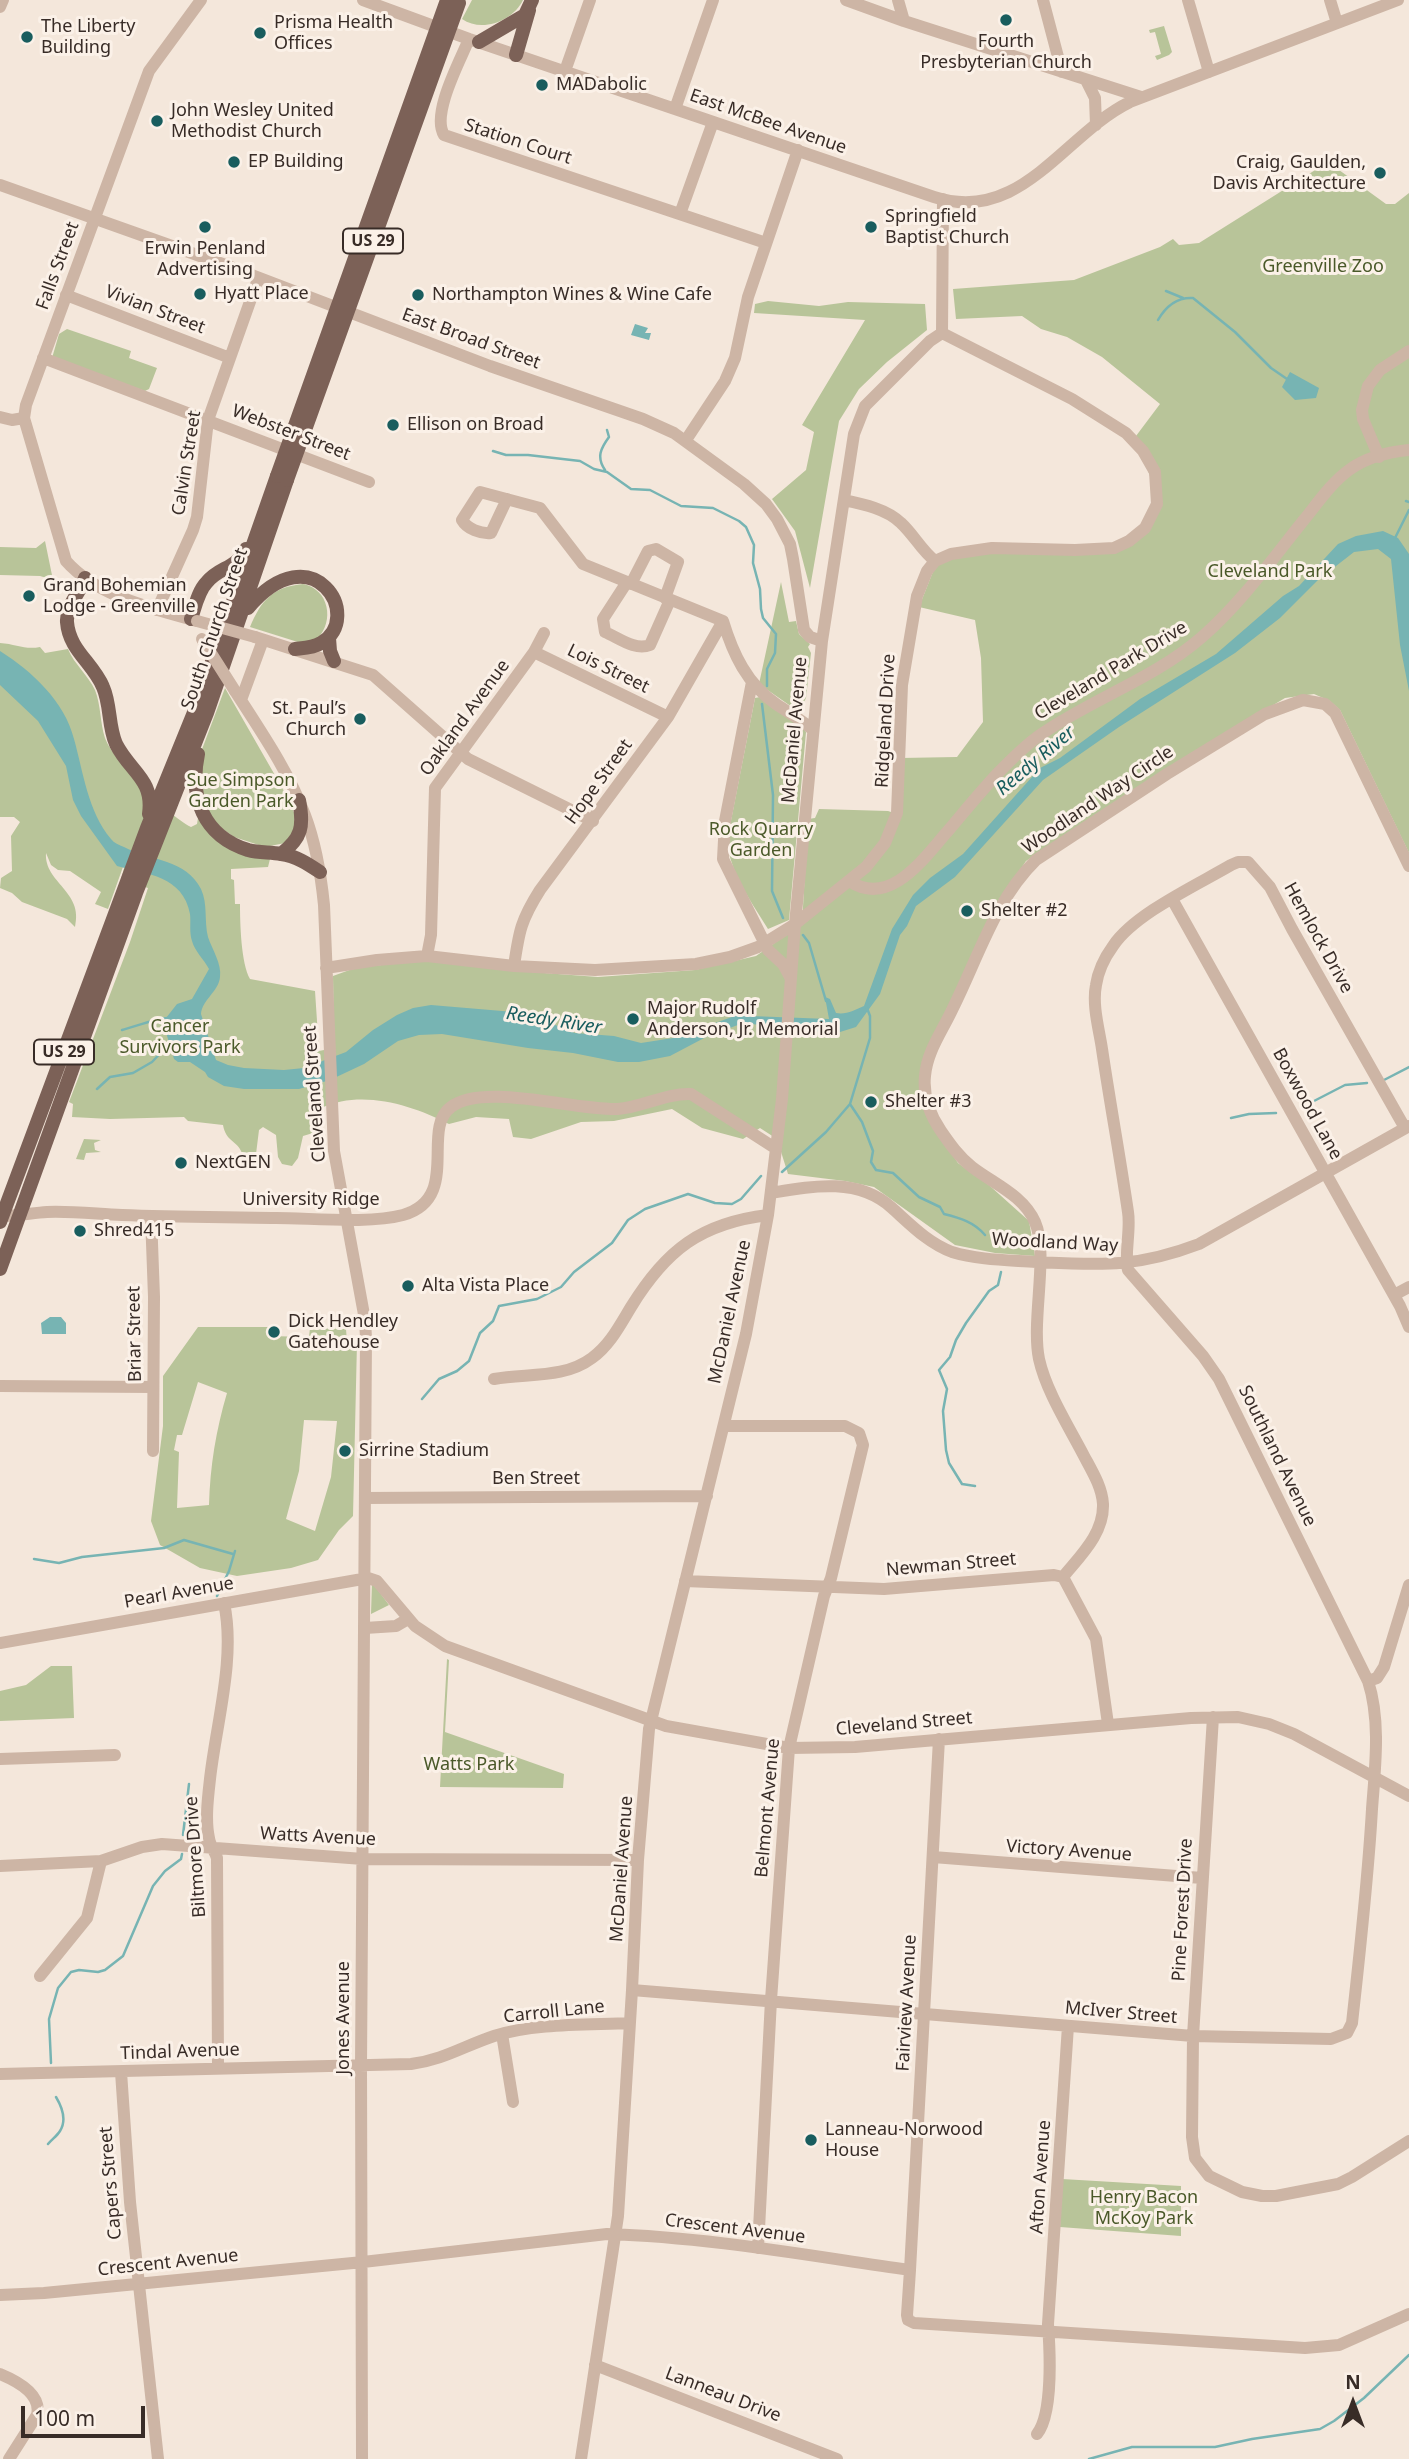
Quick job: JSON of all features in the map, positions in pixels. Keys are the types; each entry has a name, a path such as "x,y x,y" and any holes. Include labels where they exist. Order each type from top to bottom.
{"main road":[{"name":"South Church Street","path":"148,838 207,713 242,614 282,478 455,1"},
{"path":"474,41 510,25 531,4"},
{"path":"516,55 531,4"},
{"name":"South Church Street","path":"0,1269 264,510 282,478"},
{"path":"194,620 204,584 211,577 240,561 264,510"},
{"path":"242,614 257,596 277,582 293,576 312,577 326,588 335,601 336,620 329,638 334,661"},
{"path":"85,578 81,590 69,605 69,632 76,651 103,687 117,745 147,786 150,804 148,838"},
{"path":"295,649 310,648 329,638"},
{"path":"207,713 194,775 196,796 210,824 235,845 303,860 320,872"},
{"path":"281,854 298,838 301,830 299,800"},
{"name":"South Church Street","path":"2,1211 131,891"}],"street":[{"path":"0,7 2,0"},
{"name":"Falls Street","path":"24,418 26,405 149,71 201,0"},
{"name":"East McBee Avenue","path":"363,0 474,41 943,199 979,200 1012,191 1041,173 1096,125 1126,104 1398,0"},
{"path":"565,71 590,0"},
{"path":"675,109 713,0"},
{"path":"846,0 1141,97"},
{"path":"898,0 904,21"},
{"path":"1043,0 1062,72"},
{"path":"1188,0 1209,72"},
{"path":"1330,0 1337,23"},
{"name":"Station Court","path":"474,41 448,91 439,121 444,135 766,243"},
{"path":"1086,80 1095,97 1096,125"},
{"path":"680,214 713,121"},
{"path":"686,440 725,381 735,358 748,297 798,150"},
{"name":"East Broad Street","path":"0,185 490,366 649,421 686,440 744,484 766,504 777,519 792,552 804,629 810,636 821,641"},
{"path":"844,500 880,511 901,522 921,549 935,561 951,555 1004,547 1075,550 1114,548 1129,541 1145,528 1154,511 1157,490 1155,472 1143,451 1119,428 1072,399 942,333 943,199"},
{"name":"Calvin Street","path":"157,610 197,517 208,421 258,279"},
{"name":"Vivian Street","path":"66,295 230,358"},
{"name":"McDaniel Avenue","path":"581,2459 616,2234 638,1860 651,1721 746,1334 768,1215 787,1037 821,641 854,434 865,406 942,333"},
{"path":"1379,457 1363,419 1362,410 1368,386 1380,370 1409,351"},
{"name":"Webster Street","path":"43,358 369,482"},
{"path":"0,418 12,421 24,418 66,561 85,578 120,597 157,610 295,649 373,675 468,759 593,821"},
{"name":"Cleveland Park Drive","path":"849,880 859,886 881,887 891,885 908,874 1021,750 1062,720 1161,666 1194,644 1240,600 1334,484 1352,468 1379,457 1409,450"},
{"path":"507,499 540,508 583,564 723,621 730,644 752,682 775,703 812,729"},
{"path":"656,550 678,562 667,599 650,645 643,648 636,646 605,632 603,619 648,551 656,550"},
{"name":"Ridgeland Drive","path":"326,968 428,956 514,966 595,970 677,966 730,957 751,950 795,924 878,853 894,826 899,797 900,711 908,645 922,581 935,561"},
{"name":"Cleveland Street","path":"194,620 202,639 299,800 310,828 320,872 324,905 334,1151 365,1320 365,1577 377,1581 408,1619 427,1635 467,1655 651,1721 789,1748 855,1747 1108,1724 1238,1717 1294,1734 1409,1796"},
{"name":"Hope Street","path":"514,966 525,915 540,890 667,718 723,621"},
{"name":"Oakland Avenue","path":"428,956 431,935 433,793 437,783 534,652 544,632"},
{"path":"238,696 260,639"},
{"name":"Lois Street","path":"534,652 667,718"},
{"path":"752,682 722,838 723,859 764,943 771,954 783,964 791,981"},
{"name":"Woodland Way Circle","path":"1063,1577 1099,1528 1103,1504 1097,1481 1063,1416 1040,1362 1035,1336 1040,1262 1038,1229 1019,1200 972,1168 960,1156 934,1120 924,1086 928,1059 986,936 1012,888 1027,868 1081,829 1245,725 1286,705 1303,700 1325,704 1335,713 1409,866"},
{"name":"Hemlock Drive","path":"1126,1264 1130,1235 1129,1215 1115,1136 1097,1009 1096,984 1107,956 1122,935 1172,899 1238,862 1248,862 1275,895 1407,1127"},
{"name":"Boxwood Lane","path":"1172,899 1409,1326"},
{"name":"University Ridge","path":"2,1211 23,1209 151,1216 346,1218 400,1215 416,1209 427,1199 436,1180 444,1113 458,1103 468,1100 522,1098 585,1108 618,1109 678,1094 691,1094 775,1148"},
{"name":"Woodland Way","path":"771,1193 821,1186 856,1188 879,1199 929,1240 952,1252 1040,1262 1126,1264 1163,1257 1199,1244 1407,1127"},
{"path":"494,1379 562,1372 593,1358 611,1339 639,1296 674,1252 707,1229 740,1219 768,1215"},
{"name":"Briar Street","path":"151,1216 153,1451"},
{"name":"Southland Avenue","path":"1126,1264 1132,1276 1196,1348 1219,1379 1368,1681"},
{"path":"1394,1295 1409,1287"},
{"path":"0,1386 153,1387"},
{"name":"Belmont Avenue","path":"724,1426 845,1426 859,1433 863,1445 789,1748 771,2000 758,2248"},
{"name":"Ben Street","path":"365,1498 706,1496"},
{"name":"Newman Street","path":"685,1581 884,1589 1054,1575 1063,1577"},
{"name":"Pearl Avenue","path":"0,1643 365,1577"},
{"name":"Jones Avenue","path":"362,2459 361,2065 365,1577"},
{"path":"1063,1577 1096,1639 1108,1724"},
{"path":"1374,1776 1375,1709 1368,1681 1377,1678 1384,1667 1409,1585"},
{"name":"Biltmore Drive","path":"218,2068 218,1858 209,1839 209,1791 227,1654 228,1625 224,1603"},
{"path":"365,1628 396,1626 408,1619"},
{"name":"Pine Forest Drive","path":"1213,1717 1193,2036 1193,2152 1199,2166 1209,2176 1242,2192 1276,2196 1338,2184 1409,2141"},
{"name":"Fairview Avenue","path":"910,2270 939,1738"},
{"path":"0,1759 115,1755"},
{"name":"McIver Street","path":"632,1990 1193,2036 1341,2037 1351,2028 1369,1865 1374,1776"},
{"name":"Watts Avenue","path":"0,1866 100,1861 152,1845 363,1859 638,1860"},
{"name":"Victory Avenue","path":"933,1857 1202,1878"},
{"path":"40,1976 87,1918 100,1861"},
{"name":"Carroll Lane","path":"361,2065 430,2061 502,2034 555,2027 630,2023"},
{"name":"Afton Avenue","path":"1037,2434 1046,2418 1068,2026"},
{"path":"502,2034 513,2102"},
{"name":"Tindal Avenue","path":"0,2074 361,2065"},
{"name":"Capers Street","path":"121,2071 138,2283 158,2459"},
{"name":"Crescent Avenue","path":"0,2295 363,2262 616,2234 640,2234 758,2248 910,2270"},
{"path":"910,2270 907,2315 908,2320 914,2323 1281,2347 1324,2347 1350,2342 1409,2314"},
{"name":"Lanneau Drive","path":"595,2365 837,2459"},
{"path":"0,2374 21,2384 37,2402 38,2409 9,2459"}],"green space":[{"path":"472,0 523,0 505,19 479,25 462,19"},
{"path":"1164,26 1172,52 1157,60 1155,56 1161,54 1155,32 1150,33 1149,30"},
{"name":"Cleveland Park","path":"1328,162 1386,204 1395,204 1409,193 1409,853 1340,710 1330,701 1314,694 1285,698 1174,765 1026,861 994,910 920,1071 927,1116 958,1163 990,1186 1029,1221 1035,1256 995,1253 955,1245 874,1187 788,1174 777,1139 760,1128 743,1139 702,1128 672,1109 614,1121 581,1122 531,1139 513,1137 509,1119 476,1117 449,1124 419,1111 386,1102 337,1102 321,1108 322,1121 313,1133 303,1136 298,1158 292,1166 282,1164 278,1157 276,1135 263,1127 259,1130 256,1154 242,1153 227,1135 223,1125 188,1121 184,1117 72,1117 73,1104 69,1102 148,888 121,879 129,850 108,909 95,904 101,892 70,871 58,870 51,865 46,853 51,872 74,904 75,927 67,919 22,902 12,893 0,888 1,878 12,871 11,836 20,822 14,817 0,817 0,643 40,647 45,653 68,649 95,690 105,738 119,761 143,787 191,827 197,824 198,818 270,859 268,867 231,869 235,904 240,904 247,972 250,979 315,991 319,1051 334,1048 333,976 355,968 425,960 504,970 598,977 695,970 756,956 802,924 808,819 815,818 819,809 888,811 900,815 901,758 957,757 983,722 981,658 975,620 919,607 936,564 960,555 1123,548 1160,505 1136,436 1160,404 1102,357 1067,337 1041,329 1022,316 956,319 953,289 1074,280 1160,247 1173,239 1179,245 1199,243"},
{"path":"768,301 819,306 848,302 925,304 927,330 859,389 839,421 810,588 795,531 772,499 806,470 814,432 802,425 865,320 754,313 755,304"},
{"path":"67,329 131,351 129,358 157,368 149,389 145,391 52,358 59,334"},
{"path":"45,541 53,580 40,576 0,575 0,547 36,548"},
{"path":"781,582 789,622 796,621 799,634 810,644 806,698 802,706 792,707 759,684"},
{"path":"303,584 319,592 324,599 326,624 317,639 301,643 250,627 269,597 283,588"},
{"name":"Sue Simpson Garden Park","path":"225,688 295,815 294,830 285,843 265,847 234,837 220,827 209,813 202,796 201,752"},
{"name":"Rock Quarry Garden","path":"760,697 802,725 806,732 789,920 768,929 737,876 727,841 755,698"},
{"path":"84,1139 101,1140 94,1143 95,1150 101,1152 86,1153 84,1160 76,1159"},
{"name":"Sirrine Stadium","path":"198,1327 268,1327 269,1336 309,1337 310,1328 346,1329 347,1342 357,1342 353,1516 339,1530 318,1560 291,1568 237,1576 200,1568 160,1545 151,1521 163,1426 163,1376","holes":["198,1382 227,1393 214,1448 209,1505 177,1508 179,1452 174,1450 177,1435 182,1435","304,1420 337,1421 331,1477 315,1531 286,1519 299,1471"]},
{"path":"372,1582 389,1605 371,1614"},
{"name":"Watts Park","path":"447,1659 445,1732 564,1774 563,1788 440,1787"},
{"path":"51,1666 72,1666 74,1718 0,1721 0,1691 26,1685"},
{"name":"Henry Bacon McKoy Park","path":"1062,2179 1181,2186 1181,2236 1060,2227"}],"water":[{"path":"635,324 648,328 645,333 651,333 649,340 631,335"},
{"path":"1290,372 1319,388 1316,398 1295,400 1282,387"},
{"path":"1383,531 1398,538 1409,554 1409,691 1400,645 1391,559 1378,549 1354,552 1318,580 1280,618 1235,653 1119,727 1043,780 955,877 916,906 900,935 880,994 856,1027 829,1033 743,1023 706,1037 670,1056 639,1062 618,1062 442,1034 419,1035 398,1041 364,1064 330,1080 299,1089 244,1089 224,1086 190,1062 178,1062 174,1059 165,1029 166,1018 177,1004 192,999 209,969 192,941 186,901 172,884 117,866 81,816 73,800 66,766 38,721 0,685 0,651 35,678 63,712 70,725 92,804 111,839 134,852 177,866 194,879 201,889 208,937 220,972 217,987 204,1004 201,1014 216,1060 244,1068 304,1068 346,1052 397,1015 413,1008 431,1005 526,1013 575,1033 614,1036 641,1043 673,1038 746,1012 750,1016 829,1019 825,997 830,999 836,1013 847,1013 864,1006 892,929 913,895 930,878 963,854 1040,768 1060,758 1140,699 1216,654 1283,596 1299,586 1338,544 1356,536"},
{"path":"50,1317 61,1317 66,1323 66,1334 42,1334 41,1323"}],"waterway":[{"path":"1166,291 1183,298"},
{"path":"1158,320 1172,303 1193,298 1235,332 1271,368 1287,379"},
{"path":"605,470 600,457 609,437 607,430"},
{"path":"493,451 506,455 580,461 594,469 607,472 631,489 650,490 681,506 713,508 746,527 754,545 753,563 760,589 763,618 776,634 775,653 767,669 767,686"},
{"path":"1395,538 1409,510"},
{"path":"762,704 773,795 772,891 783,918"},
{"path":"803,935 809,943 826,1001"},
{"path":"782,1172 826,1132 850,1104 870,1038 870,1016 867,1008"},
{"path":"122,1030 169,1018"},
{"path":"97,1089 110,1077 133,1073 152,1062 171,1042"},
{"path":"1384,1080 1409,1067"},
{"path":"1314,1101 1345,1085 1367,1083"},
{"path":"850,1104 862,1122 873,1151 871,1162 876,1170 893,1173 919,1197 940,1207 944,1214 971,1224 985,1235"},
{"path":"1231,1118 1276,1113"},
{"path":"422,1399 439,1379 457,1371 469,1361 480,1333 493,1321 499,1306 537,1299 561,1287 574,1272 612,1243 628,1220 645,1209 688,1194 715,1203 732,1204 741,1199 761,1176"},
{"path":"975,1486 962,1484 949,1463 943,1411 947,1389 939,1370 950,1357 966,1323 989,1291 998,1285 1001,1272"},
{"path":"34,1559 59,1563 82,1557 164,1548 184,1540 233,1554"},
{"path":"217,1596 235,1551"},
{"path":"183,1835 189,1784"},
{"path":"51,2063 49,2019 58,1988 71,1972 105,1970 123,1956 153,1886 165,1871 181,1859 182,1854"},
{"path":"48,2144 59,2133 63,2122 62,2109 56,2097"},
{"path":"1089,2459 1132,2447 1215,2447 1320,2429 1364,2398 1409,2355"}],"place":[{"name":"Fourth Presbyterian Church","path":"1006,20"},
{"name":"Prisma Health Offices","path":"260,33"},
{"name":"The Liberty Building","path":"27,37"},
{"name":"MADabolic","path":"542,85"},
{"name":"John Wesley United Methodist Church","path":"157,121"},
{"name":"EP Building","path":"234,162"},
{"name":"Craig, Gaulden, Davis Architecture","path":"1380,173"},
{"name":"Erwin Penland Advertising","path":"205,227"},
{"name":"Springfield Baptist Church","path":"871,227"},
{"name":"Hyatt Place","path":"200,294"},
{"name":"Northampton Wines & Wine Cafe","path":"418,295"},
{"name":"Ellison on Broad","path":"393,425"},
{"name":"Grand Bohemian Lodge - Greenville","path":"29,596"},
{"name":"St. Paul’s Church","path":"360,719"},
{"name":"Shelter #2","path":"967,911"},
{"name":"Major Rudolf Anderson, Jr. Memorial","path":"633,1019"},
{"name":"Shelter #3","path":"871,1102"},
{"name":"NextGEN","path":"181,1163"},
{"name":"Shred415","path":"80,1231"},
{"name":"Alta Vista Place","path":"408,1286"},
{"name":"Dick Hendley Gatehouse","path":"274,1332"},
{"name":"Sirrine Stadium","path":"345,1451"},
{"name":"Lanneau-Norwood House","path":"811,2140"}],"park label":[{"name":"Greenville Zoo","path":"1323,267"},
{"name":"Cancer Survivors Park","path":"180,1037"}],"water label":[{"name":"Reedy River","path":"1036,761"},
{"name":"Reedy River","path":"554,1021"}]}
